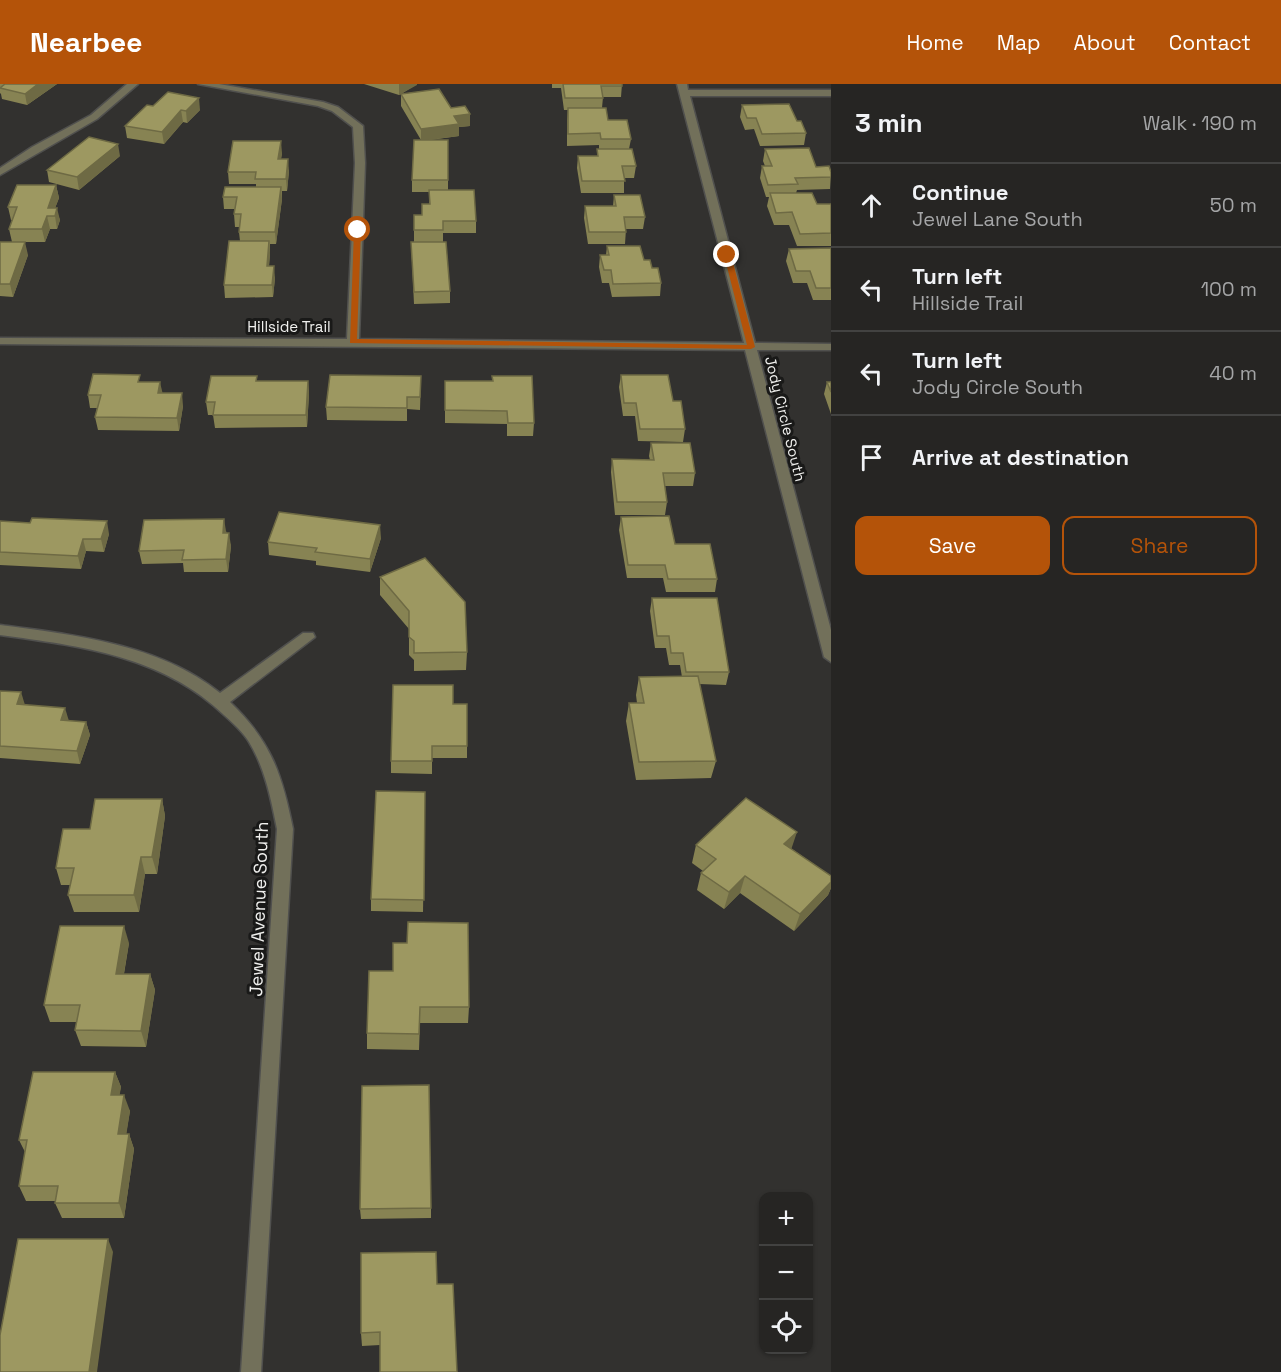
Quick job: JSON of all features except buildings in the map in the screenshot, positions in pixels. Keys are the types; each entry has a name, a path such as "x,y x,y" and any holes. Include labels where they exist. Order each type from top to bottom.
{"street":[{"path":"0,172 35,149 94,117 133,84"},
{"path":"203,84 320,104 335,109 358,126 360,163 353,342"},
{"path":"683,88 831,93"},
{"name":"Jody Circle South","path":"683,88 831,657"},
{"name":"Hillside Trail","path":"0,341 831,347"},
{"name":"Jewel Avenue South","path":"0,630 66,638 137,654 183,675 222,700 255,738 276,785 285,829 251,1372"},
{"path":"222,700 308,637"}],"route":[{"path":"358,230 353,342 751,347 727,255"}]}
